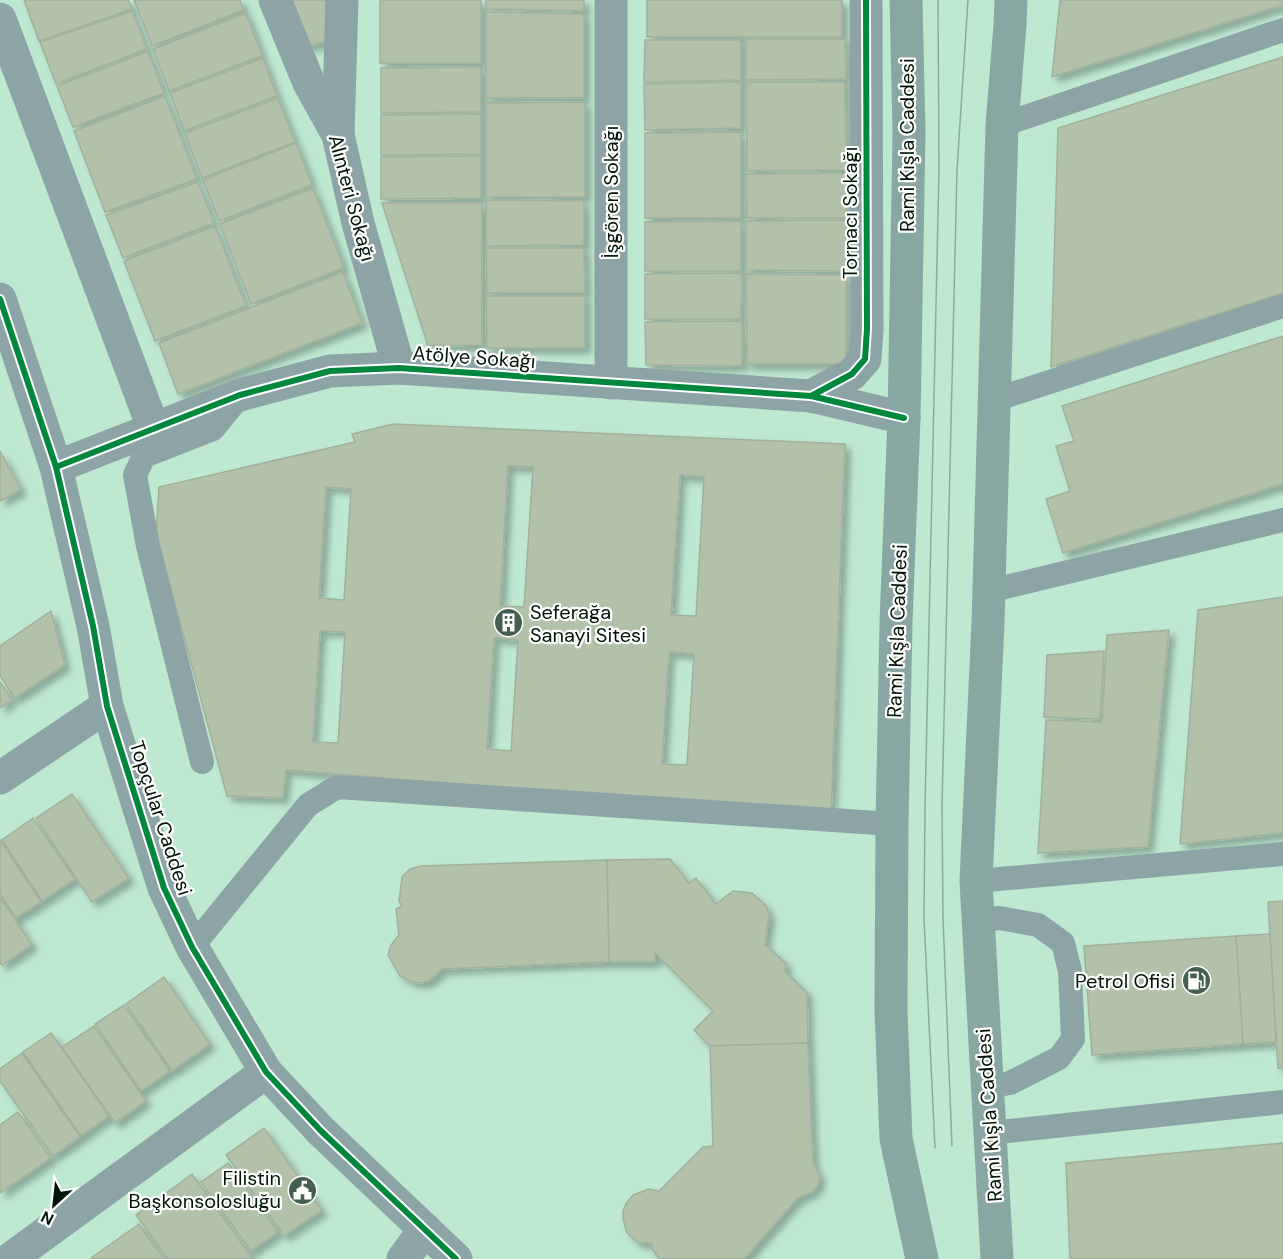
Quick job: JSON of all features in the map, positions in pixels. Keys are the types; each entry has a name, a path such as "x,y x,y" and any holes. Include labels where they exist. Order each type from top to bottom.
{"main road":[{"name":"Rami Kışla Caddesi","path":"906,0 909,132 904,418 896,623 891,1010 897,1139 922,1259"},
{"name":"Rami Kışla Caddesi","path":"998,1259 976,881 990,591 1002,125 1011,0"}],"street":[{"name":"Alınteri Sokağı","path":"275,0 309,83 338,135 358,223 399,368"},
{"path":"338,135 342,0"},
{"name":"İşgören Sokağı","path":"611,0 611,383"},
{"name":"Tornacı Sokağı","path":"811,396 852,374 865,359 867,329 866,0"},
{"path":"0,19 154,430"},
{"name":"Topçular Caddesi","path":"1,306 56,467 93,626 107,706 164,888 192,947 266,1072 321,1131 456,1259"},
{"name":"Atölye Sokağı","path":"56,467 240,395 330,371 399,368 811,396 904,418"},
{"path":"0,778 107,706"},
{"path":"10,1259 266,1072"},
{"path":"403,1259 425,1229"}],"lane":[{"path":"1002,125 1283,30"},
{"path":"994,400 1283,306"},
{"path":"202,762 148,546 135,475 144,456 213,429 240,395"},
{"path":"990,591 1283,520"},
{"path":"192,947 308,805 337,787 892,824"},
{"path":"976,881 1283,854"},
{"path":"977,921 999,918 1038,925 1063,943 1071,971 1073,1039 1059,1058 1010,1083 987,1087"},
{"path":"990,1133 1283,1102"}],"building":[{"path":"24,0 128,0 132,9 39,41"},
{"path":"134,0 240,0 244,10 152,46"},
{"path":"292,0 326,0 331,40 307,47"},
{"path":"380,0 481,0 481,63 380,63"},
{"path":"486,0 584,0 584,11 486,9"},
{"path":"647,0 842,0 842,37 647,37"},
{"path":"1060,0 1283,0 1283,5 1052,77"},
{"path":"132,11 147,49 56,84 40,42"},
{"path":"486,12 584,14 584,98 486,98"},
{"path":"246,13 262,56 169,91 153,49"},
{"path":"746,39 845,39 846,79 746,80"},
{"path":"645,40 741,40 741,80 644,82"},
{"path":"148,51 164,93 73,127 57,86"},
{"path":"1283,57 1283,293 1051,367 1058,128"},
{"path":"263,58 277,96 184,131 170,93"},
{"path":"481,67 481,112 381,113 381,68"},
{"path":"741,82 741,128 645,130 644,84"},
{"path":"746,82 845,82 846,170 747,171"},
{"path":"165,96 197,179 105,212 74,131"},
{"path":"278,98 295,142 202,178 185,133"},
{"path":"585,102 585,197 486,197 486,103"},
{"path":"481,114 481,154 381,155 381,115"},
{"path":"741,132 741,218 645,218 645,133"},
{"path":"296,143 312,185 219,221 203,180"},
{"path":"481,156 481,198 381,199 381,157"},
{"path":"846,173 846,218 747,218 746,174"},
{"path":"198,182 214,223 123,258 106,215"},
{"path":"313,188 344,268 251,304 220,224"},
{"path":"486,200 584,201 584,245 486,246"},
{"path":"382,203 482,203 482,345 428,346"},
{"path":"846,220 846,271 746,270 746,221"},
{"path":"741,221 741,271 645,271 645,222"},
{"path":"215,226 246,306 155,341 124,261"},
{"path":"486,248 584,248 585,293 487,293"},
{"path":"343,272 362,323 178,394 159,343"},
{"path":"742,273 741,319 645,319 645,274"},
{"path":"746,274 846,275 846,364 747,364"},
{"path":"486,296 585,296 585,348 487,348"},
{"path":"742,321 742,366 646,365 645,322"},
{"path":"1283,336 1283,484 1063,553 1046,499 1070,491 1056,446 1074,441 1062,406"},
{"name":"Seferağa Sanayi Sitesi","path":"393,424 845,444 831,814 286,770 283,798 227,796 156,533 159,487 355,442 352,434","holes":["508,466 533,467 524,607 500,606","680,475 704,477 696,616 671,615","326,487 351,489 344,600 319,598","320,631 345,632 338,743 313,742","494,638 518,640 511,751 487,749","669,652 694,654 687,765 662,764"]},
{"path":"0,451 21,490 0,501"},
{"path":"1283,597 1283,833 1180,844 1198,610"},
{"path":"51,611 65,665 15,698 0,676 0,646"},
{"path":"1169,630 1148,847 1038,853 1046,720 1102,722 1107,635"},
{"path":"1104,651 1100,719 1044,717 1047,655"},
{"path":"0,682 12,700 0,708"},
{"path":"72,794 129,878 92,902 36,818"},
{"path":"33,818 75,879 42,901 2,840"},
{"path":"0,840 41,902 16,918 0,894"},
{"path":"670,859 689,883 696,878 716,904 733,891 752,893 766,906 769,916 765,945 786,963 785,971 807,993 808,1043 710,1046 694,1030 713,1011 655,953 655,962 609,962 607,860"},
{"path":"607,860 609,962 442,969 429,981 421,983 412,982 400,976 388,955 391,945 399,935 396,909 402,906 399,901 402,877 410,869 421,866"},
{"path":"0,897 32,945 2,965 0,963"},
{"path":"1283,901 1283,1068 1278,1068 1268,902"},
{"path":"1270,934 1276,1042 1243,1044 1236,936"},
{"path":"1236,936 1243,1044 1092,1055 1084,946"},
{"path":"164,977 210,1044 172,1071 126,1004"},
{"path":"124,1005 170,1071 141,1091 95,1024"},
{"path":"94,1026 146,1101 115,1123 62,1047"},
{"path":"51,1033 109,1116 81,1136 23,1052"},
{"path":"808,1043 813,1163 820,1177 818,1185 812,1192 798,1198 744,1259 659,1259 652,1249 652,1243 639,1243 627,1233 623,1211 633,1195 649,1189 659,1191 703,1147 713,1146 710,1046"},
{"path":"22,1053 80,1137 53,1156 0,1081 0,1069"},
{"path":"18,1112 51,1158 0,1193 0,1125"},
{"path":"264,1128 322,1210 284,1236 226,1155"},
{"path":"1283,1143 1283,1259 1070,1259 1066,1163"},
{"path":"228,1163 278,1232 251,1251 201,1182"},
{"path":"192,1174 253,1259 168,1259 136,1215"},
{"path":"139,1224 164,1259 91,1258"}],"tram line":[{"path":"935,1148 924,919 939,169 938,0"},
{"path":"952,1146 943,918 942,806 957,170 968,0"}],"cycle path":[{"path":"811,396 852,374 865,359 867,329 866,0"},
{"path":"0,299 56,467 93,626 107,706 164,888 192,947 266,1072 321,1131 456,1259"},
{"path":"56,467 240,395 330,371 399,368 811,396 904,418"}],"place":[{"name":"Seferağa Sanayi Sitesi","path":"509,623"},
{"name":"Petrol Ofisi","path":"1196,981"},
{"name":"Filistin Başkonsolosluğu","path":"302,1190"}]}
